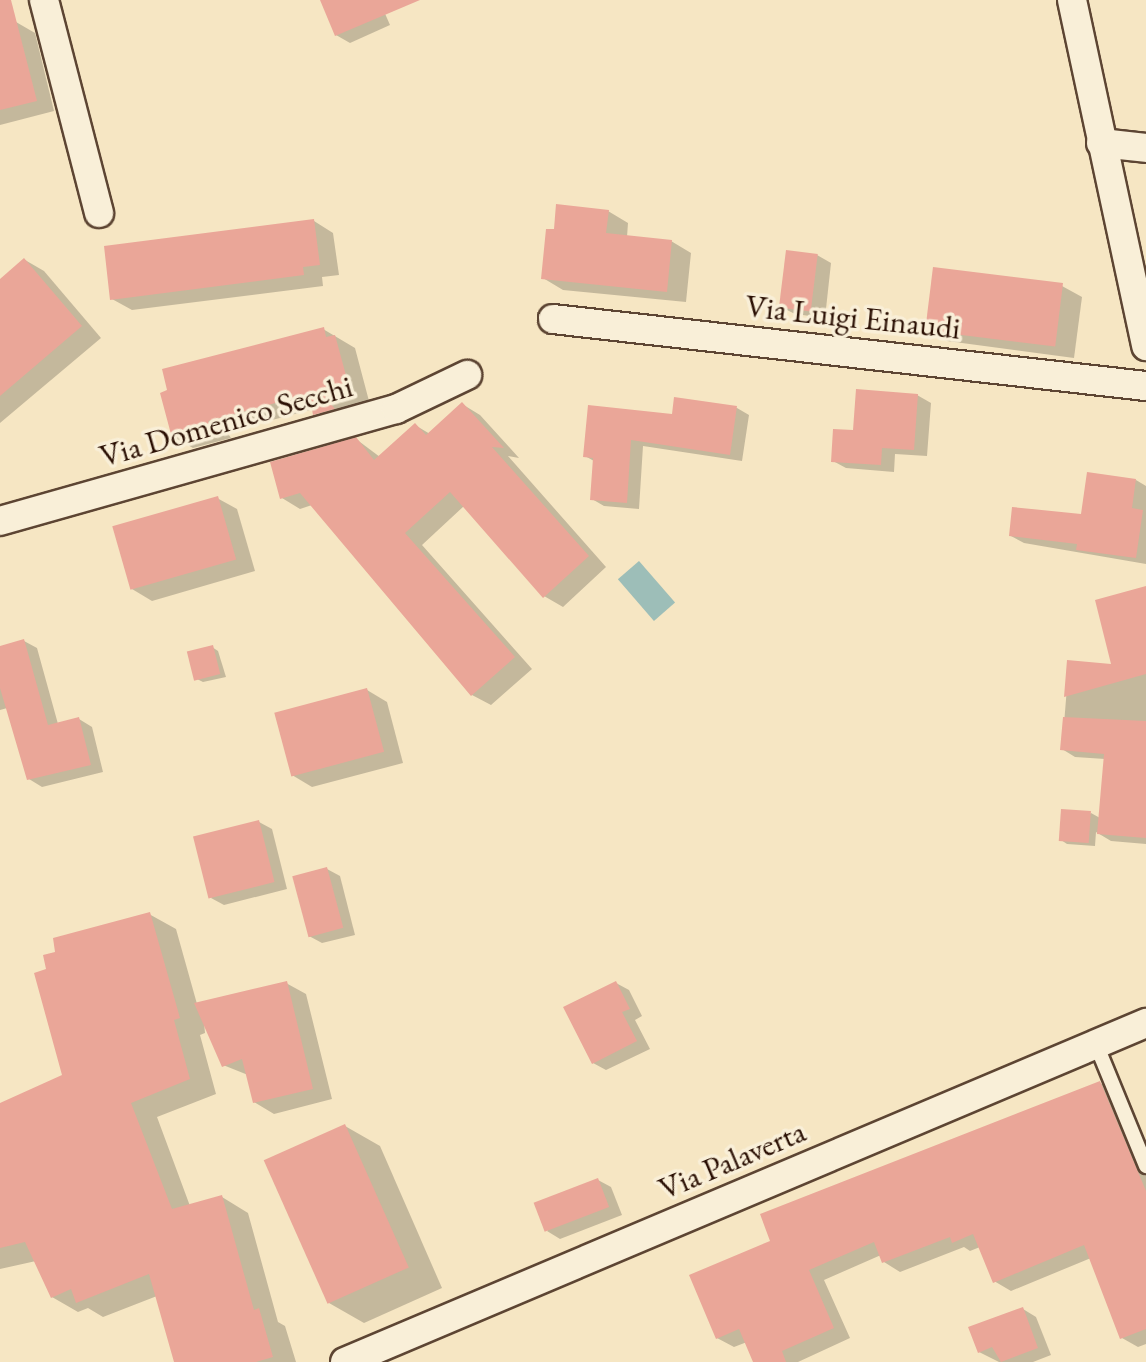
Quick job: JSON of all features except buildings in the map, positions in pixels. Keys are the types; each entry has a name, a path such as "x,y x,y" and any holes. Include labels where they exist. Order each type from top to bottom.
{"street":[{"path":"44,0 99,213"},
{"path":"1072,0 1146,346"},
{"path":"1101,143 1146,148"},
{"name":"Via Luigi Einaudi","path":"553,319 1146,386"},
{"name":"Via Domenico Secchi","path":"0,521 396,409 467,375"},
{"name":"Via Palaverta","path":"345,1362 1146,1023"}],"lane":[{"path":"1096,1045 1146,1166"}],"water":[{"path":"639,561 675,603 654,621 618,579"}]}
